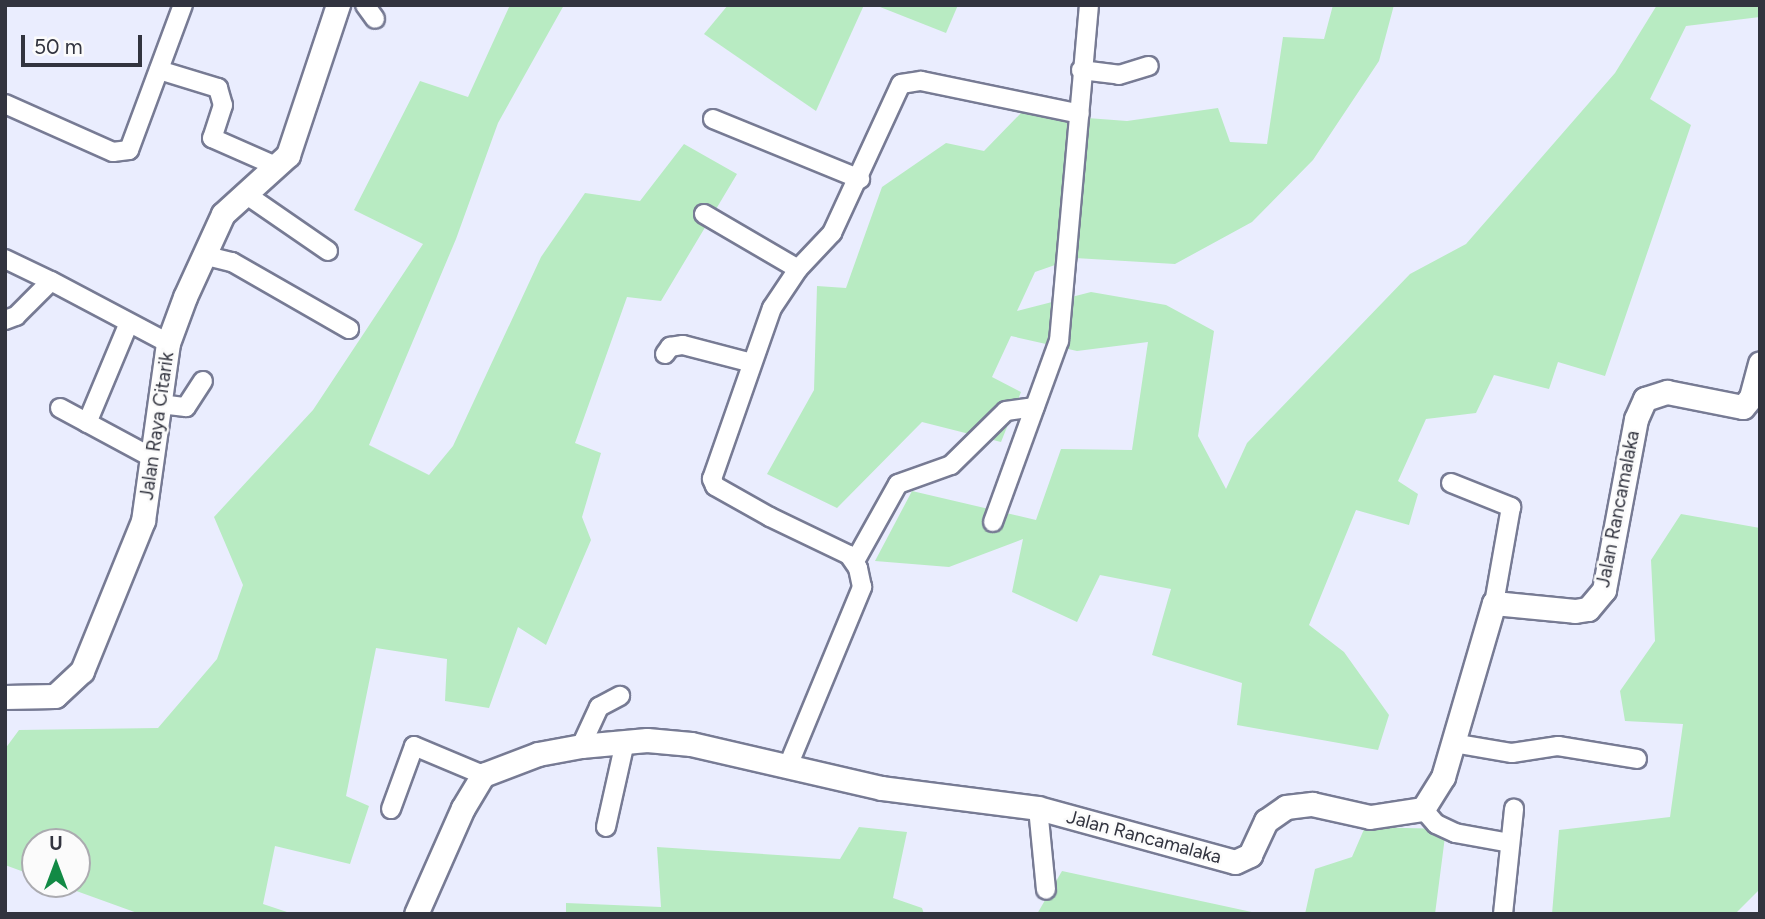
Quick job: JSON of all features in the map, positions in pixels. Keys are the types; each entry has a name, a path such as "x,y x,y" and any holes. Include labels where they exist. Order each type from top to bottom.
{"street":[{"path":"5,104 83,141 124,152 136,141 183,5"},
{"name":"Jalan Raya Citarik","path":"5,697 55,696 82,671 139,534 153,458 168,343 223,214 244,193 278,167 295,142 338,5"},
{"path":"993,522 1059,341 1080,114 1081,70 1089,5"},
{"path":"1081,70 1119,75 1149,66"},
{"path":"159,70 218,88 223,105 212,138 278,167"},
{"path":"855,561 715,486 712,472 772,308 798,269 832,233 860,179 901,84 921,81 1080,114"},
{"path":"713,119 860,179"},
{"path":"244,193 328,251"},
{"path":"705,214 798,269"},
{"path":"203,256 232,262 349,329"},
{"path":"5,259 51,281 128,325 168,343"},
{"path":"5,320 16,316 51,281"},
{"path":"87,423 128,325"},
{"path":"666,354 670,347 683,345 752,363"},
{"name":"Jalan Rancamalaka","path":"1494,603 1575,611 1598,601 1607,578 1636,419 1645,399 1667,392 1737,408 1755,399 1760,363"},
{"path":"160,404 186,407 203,381"},
{"path":"788,766 862,587 855,561 898,484 951,465 1006,411 1035,407"},
{"path":"60,408 153,458"},
{"path":"1451,484 1511,507 1494,603 1443,777 1423,809 1436,824 1455,833 1510,842"},
{"path":"580,746 599,707 620,696"},
{"path":"606,827 625,742"},
{"name":"Jalan Rancamalaka","path":"483,775 538,754 580,746 625,742 691,744 882,788 1038,808 1235,862 1250,855 1266,821 1286,807 1312,804 1370,817 1423,809"},
{"path":"1453,743 1512,753 1558,746 1637,759"},
{"path":"391,809 414,746 483,775 463,808 416,914"},
{"path":"1038,808 1046,890"},
{"path":"1503,914 1514,809"}],"green space":[{"path":"510,5 564,5 498,123 456,239 369,445 429,475 453,446 541,257 585,193 640,201 684,144 737,174 661,301 627,297 575,443 601,453 582,517 591,540 546,645 518,627 489,708 445,701 447,659 376,648 346,796 369,806 350,864 275,846 263,904 293,914 140,914 91,896 91,828 21,828 21,871 5,865 5,749 19,730 158,728 217,659 243,585 214,517 313,410 423,244 354,210 420,81 468,97"},
{"path":"728,5 864,5 816,111 704,34"},
{"path":"875,5 958,5 946,33"},
{"path":"1333,5 1394,5 1379,61 1313,160 1252,222 1175,264 1075,258 1035,272 1017,311 1091,292 1166,305 1214,331 1198,436 1226,489 1247,443 1410,274 1466,244 1615,73 1657,5 1760,5 1760,17 1686,26 1650,99 1691,125 1605,376 1558,362 1549,389 1494,375 1476,413 1426,419 1398,481 1418,494 1409,525 1356,510 1309,625 1344,652 1389,715 1378,750 1237,725 1242,683 1152,655 1171,589 1100,575 1077,622 1012,592 1023,539 949,567 875,561 912,491 1036,520 1061,449 1132,450 1148,342 1077,351 1011,336 992,377 1021,392 1001,442 922,422 837,508 767,474 814,390 817,286 846,288 882,187 946,143 984,151 1021,113 1127,121 1218,108 1230,142 1267,144 1283,37 1324,39"},
{"path":"1681,514 1760,528 1760,889 1735,914 1552,914 1559,830 1670,817 1683,724 1625,721 1620,691 1655,641 1651,560"},
{"path":"859,827 907,832 893,898 922,908 924,914 566,914 566,903 661,907 657,847 840,859"},
{"path":"1365,827 1446,829 1435,914 1305,914 1315,869 1352,857"},
{"path":"1062,871 1261,914 1037,914"}]}
